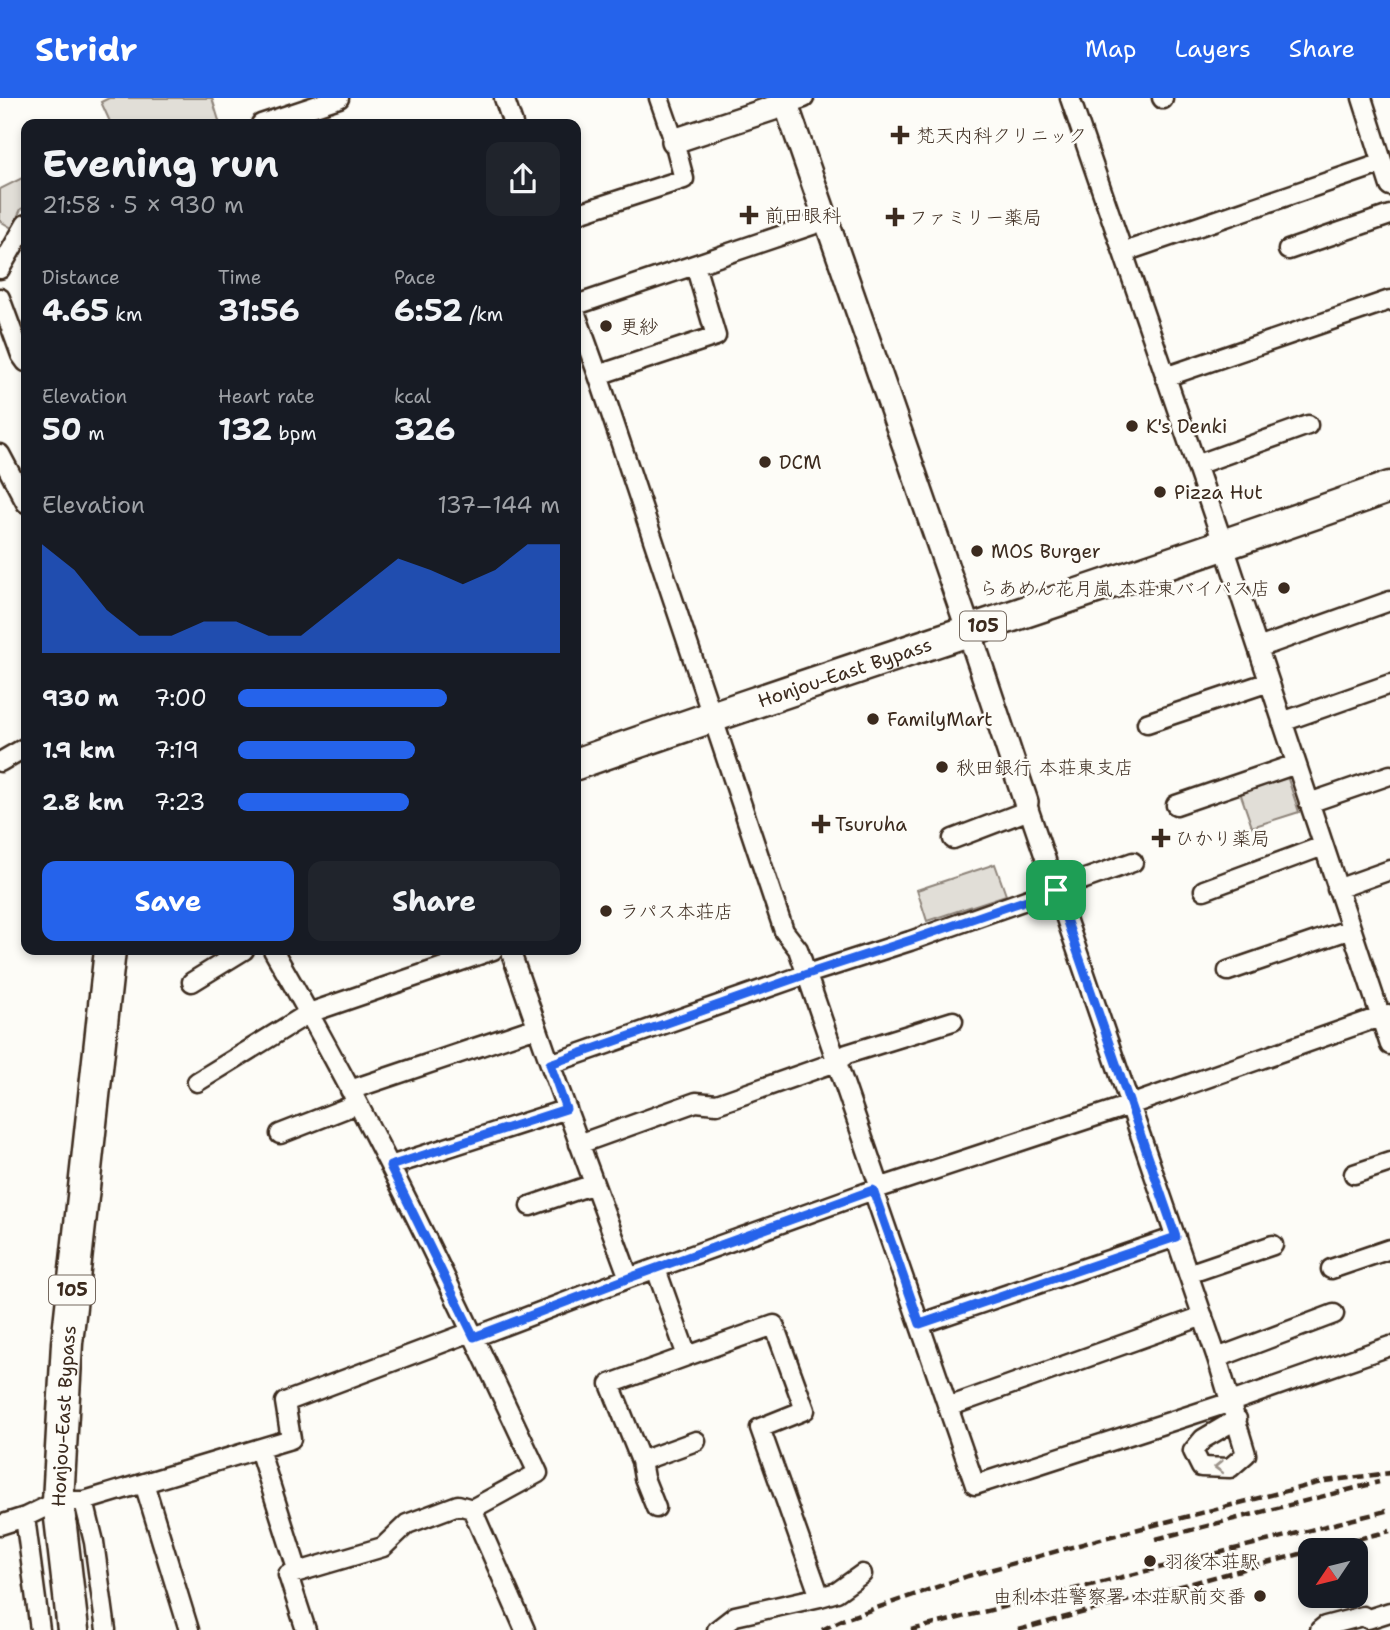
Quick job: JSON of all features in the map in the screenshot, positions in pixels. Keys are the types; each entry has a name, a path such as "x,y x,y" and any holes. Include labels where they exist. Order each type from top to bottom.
{"highway":[{"name":"Honjou-East Bypass","path":"581,762 1224,546 1390,487"},
{"name":"Honjou-East Bypass","path":"73,1630 67,1343 109,955"}],"street":[{"path":"276,119 339,98"},
{"path":"504,98 506,119"},
{"path":"581,212 684,178 659,98"},
{"path":"1070,98 1224,546 1350,929 1385,1015 1390,1045"},
{"path":"1362,98 1390,186"},
{"path":"674,141 792,100 827,220 1234,1410"},
{"path":"1124,252 1382,163"},
{"path":"1288,250 1390,215"},
{"path":"581,303 827,220"},
{"path":"0,269 21,233"},
{"path":"598,374 716,336 695,265"},
{"path":"0,298 7,339 21,355"},
{"path":"1165,377 1390,300"},
{"path":"581,328 783,931 798,949 807,974 975,1485 1234,1410 1390,1346"},
{"path":"1196,465 1308,425"},
{"path":"0,454 21,491"},
{"path":"1258,648 1390,601"},
{"path":"1147,723 1269,682"},
{"path":"1282,722 1390,684"},
{"path":"0,762 21,750"},
{"path":"1177,805 1296,764"},
{"path":"1309,803 1390,775"},
{"path":"953,839 1028,806"},
{"path":"1204,890 1323,846"},
{"path":"550,1064 1133,862"},
{"path":"1337,889 1390,870"},
{"path":"1228,971 1350,929"},
{"path":"192,982 236,955"},
{"path":"276,955 390,1166 538,1474 472,1508 458,1505 407,1524 383,1547 288,1575 306,1630"},
{"path":"197,1082 309,1013 478,955"},
{"path":"512,955 629,1278"},
{"path":"0,1525 71,1501 144,1483 291,1439 285,1402 876,1189 1130,1105 1385,1015"},
{"path":"579,1144 696,1102 717,1104 836,1062 847,1054 953,1021"},
{"path":"280,1134 354,1097 537,1027"},
{"path":"390,1166 566,1109"},
{"path":"1354,1174 1390,1162"},
{"path":"530,1206 594,1184"},
{"path":"920,1324 1176,1237"},
{"path":"1188,1274 1273,1245"},
{"path":"1331,1269 1390,1249"},
{"path":"656,1269 687,1356"},
{"path":"1217,1358 1334,1314"},
{"path":"948,1407 1203,1316"},
{"path":"656,1508 644,1478 641,1461 610,1384 774,1325 804,1410 760,1428 820,1597"},
{"path":"641,1461 696,1441"},
{"path":"259,1449 298,1572"},
{"path":"144,1483 189,1630"},
{"path":"71,1501 94,1542 106,1630"},
{"path":"472,1508 525,1630"},
{"path":"25,1517 40,1630"},
{"path":"717,1630 735,1616 837,1592 862,1574"},
{"path":"1320,1630 1325,1626 1363,1616 1369,1625 1390,1612"}],"shaded area":[{"path":"109,98 212,98 218,119 109,119 101,102"},
{"path":"21,178 21,209 12,228 0,221 0,189"},
{"path":"1287,776 1299,812 1252,827 1240,792"},
{"path":"995,864 1006,895 927,921 917,890"}],"railway":[{"path":"822,1630 842,1620 968,1576 1104,1538 1325,1481 1390,1473"},
{"path":"1156,1539 1379,1482"},
{"path":"911,1630 1390,1510"},
{"path":"1362,1538 1390,1531"},
{"path":"1018,1630 1298,1555"}],"place":[{"name":"梵天内科クリニック","path":"900,135"},
{"name":"前田眼科","path":"749,215"},
{"name":"ファミリー薬局","path":"895,217"},
{"name":"更紗","path":"606,326"},
{"name":"K's Denki","path":"1132,426"},
{"name":"DCM","path":"765,462"},
{"name":"Pizza Hut","path":"1160,492"},
{"name":"MOS Burger","path":"977,551"},
{"name":"らあめん花月嵐 本荘東バイパス店","path":"1284,588"},
{"name":"FamilyMart","path":"873,719"},
{"name":"秋田銀行 本荘東支店","path":"942,767"},
{"name":"Tsuruha","path":"821,824"},
{"name":"ひかり薬局","path":"1161,838"},
{"name":"ラパス本荘店","path":"606,911"},
{"name":"羽後本荘駅","path":"1150,1561"},
{"name":"由利本荘警察署 本荘駅前交番","path":"1260,1596"}],"route":[{"path":"1056,890 1176,1237 920,1324 873,1190 474,1337 390,1166 566,1109 550,1064 1056,890"}]}
